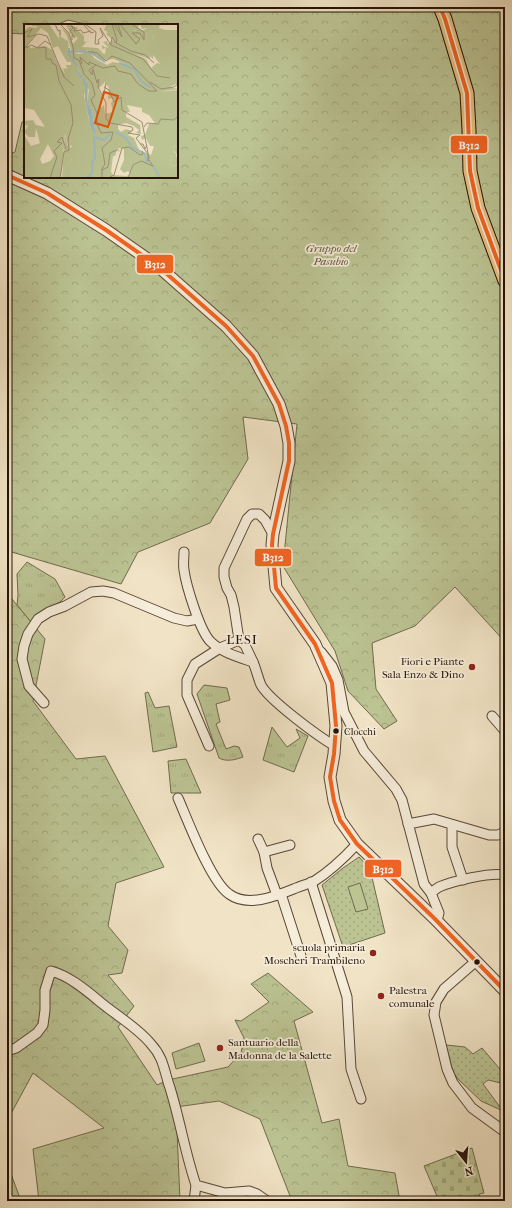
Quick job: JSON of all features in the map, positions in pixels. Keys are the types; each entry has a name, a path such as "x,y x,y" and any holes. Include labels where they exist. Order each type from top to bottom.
{"main road":[{"path":"440,7 467,93 470,171 478,208 505,281"}],"street":[{"path":"7,175 47,193 106,230 159,267 226,326 253,356 279,404 286,426 289,443 289,461 272,544 276,588 332,666 338,680 344,712 364,751 396,789 402,800 424,884 431,893 439,913 438,917 434,918"},
{"path":"273,534 259,514 252,514 246,519 224,568 224,577 234,607 239,640 245,645 262,686 272,697 304,724 335,746"},
{"path":"184,552 184,570 198,619 210,641 226,653 253,662"},
{"path":"44,703 29,686 22,659 28,634 38,619 49,612 65,606 91,592 102,591 114,593 174,618 187,621 198,619"},
{"path":"209,746 187,695 187,680 195,664 220,648 239,640"},
{"path":"315,644 332,683 336,726 335,746 330,777 334,801 340,820 356,844 434,918 475,962 505,991"},
{"path":"492,716 505,732"},
{"path":"178,798 215,878 228,894 238,899 248,901 279,895 311,882 346,855 356,844"},
{"path":"408,824 434,819 489,835 498,835 505,832"},
{"path":"452,825 452,847 462,880"},
{"path":"258,838 264,852 266,868 279,895 301,956"},
{"path":"264,852 290,845"},
{"path":"431,893 438,888 462,880 499,874 505,875"},
{"path":"311,882 347,997 351,1069 362,1099"},
{"path":"475,962 444,989 436,1002 434,1015 447,1069 453,1084 472,1108 505,1132"},
{"path":"7,1051 22,1044 37,1033 43,1026 45,990 51,971 59,973 87,991 151,1043 163,1060 175,1103 189,1165 196,1185 194,1201"},
{"path":"196,1185 225,1192 249,1191 257,1194 267,1201"}],"green space":[{"name":"Gruppo del Pasubio","path":"7,7 505,7 505,642 455,587 415,626 372,643 376,689 397,721 384,729 348,691 335,651 283,566 297,424 243,417 248,459 210,523 138,552 121,584 8,551 7,553 7,155 15,152 22,122 24,121 24,178 178,178 178,24 85,24 68,20 58,24 24,24 24,34 7,33"},
{"path":"27,562 55,579 65,597 60,602 37,614 31,622 17,605 17,574"},
{"path":"7,593 45,639 33,701 76,759 105,756 164,867 116,883 108,926 128,950 122,973 108,975 134,1006 118,1027 157,1085 168,1080 228,1067 241,1053 244,1038 235,1020 241,1021 269,1002 251,984 268,973 313,1012 294,1021 322,1123 339,1119 348,1166 395,1173 400,1201 292,1201 260,1119 219,1101 176,1107 180,1201 39,1201 33,1149 104,1128 33,1073 7,1121"},
{"path":"204,685 227,688 230,700 216,704 220,722 216,724 226,749 234,746 239,747 243,757 231,760 219,758 197,694"},
{"path":"148,692 155,708 169,706 177,747 153,752 145,693"},
{"path":"272,727 287,747 300,738 296,729 308,736 294,772 263,760"},
{"path":"186,759 201,793 171,793 168,761"},
{"path":"359,857 370,869 385,933 343,947 322,885"},
{"path":"360,883 368,909 356,912 348,887"},
{"path":"199,1043 205,1061 176,1069 172,1053"},
{"path":"446,1045 465,1047 473,1054 482,1048 505,1075 505,1084 488,1080 483,1084 503,1111 481,1101 459,1080 453,1072"},
{"path":"472,1148 484,1193 479,1194 481,1201 439,1201 424,1166"},
{"path":"7,1163 21,1201 7,1201"}],"transit line":[{"name":"B312","path":"440,7 467,93 470,171 478,208 505,281"},
{"name":"B312","path":"7,175 47,193 106,230 159,267 226,326 253,356 279,404 286,426 289,443 289,461 273,534 272,545 276,588 315,644 332,683 336,726 334,754 330,777 334,801 340,820 357,844 434,918 505,991"}],"place":[{"name":"Fiori e Piante Sala Enzo & Dino","path":"472,667"},
{"name":"Clocchi","path":"336,731"},
{"name":"scuola primaria Moscheri Trambileno","path":"373,953"},
{"name":"Palestra comunale","path":"381,996"},
{"name":"Santuario della Madonna de la Salette","path":"220,1048"}],"district":[{"name":"LESI","path":"242,639"}]}
